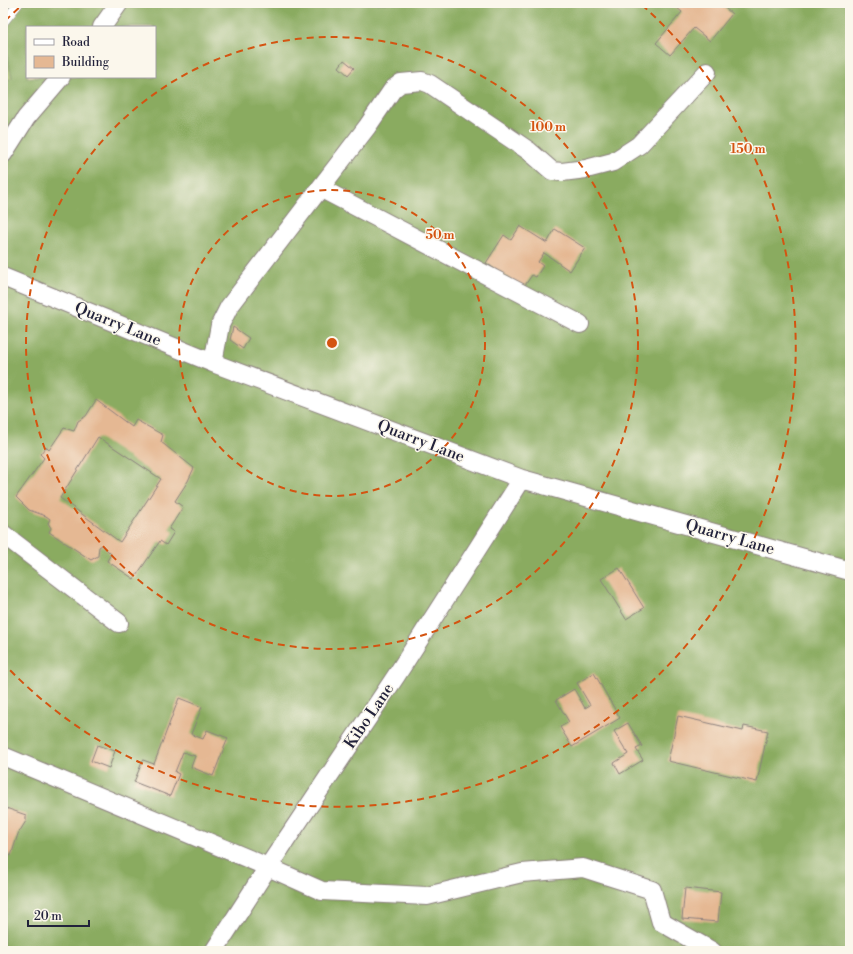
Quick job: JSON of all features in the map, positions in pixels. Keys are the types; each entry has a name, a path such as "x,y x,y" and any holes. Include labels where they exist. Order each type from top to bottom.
{"street":[{"path":"103,26 119,3"},
{"path":"213,363 220,325 229,307 367,127 393,89 400,83 422,81 430,84 528,151 552,171 562,172 586,169 613,162 639,145 707,72"},
{"path":"3,154 26,118 60,78"},
{"path":"320,188 580,324"},
{"name":"Quarry Lane","path":"3,277 213,363 522,479 850,570"},
{"name":"Kibo Lane","path":"214,951 268,867 396,676 522,479"},
{"path":"3,534 120,623"},
{"path":"3,756 322,891 427,896 522,873 583,868 652,890 661,922 712,951"}],"lane":[{"path":"3,23 16,6 7,3"}],"green space":[{"path":"3,3 850,3 850,951 3,951 3,81 12,78 3,41"},
{"path":"3,41 12,78 3,81"}],"building":[{"path":"671,3 719,3 732,14 710,41 694,28 670,55 656,43 682,12"},
{"path":"344,60 354,68 348,75 339,67"},
{"path":"520,226 547,243 555,229 585,248 570,271 544,253 538,262 543,266 536,277 532,275 523,288 486,263 504,235 511,240"},
{"path":"233,327 249,338 243,349 230,340"},
{"path":"96,400 132,427 136,420 163,435 161,442 194,468 188,481 175,501 183,507 169,529 174,532 166,545 160,541 134,579 107,561 111,554 102,545 99,547 98,556 91,560 49,532 51,528 48,523 50,519 29,510 16,497 44,458 40,454 46,447 49,450 64,428 74,431 78,421 86,416","holes":["98,437 161,479 120,542 60,498"]},
{"path":"619,568 644,608 626,619 601,579"},
{"path":"3,665 6,667 3,675"},
{"path":"594,673 620,718 572,747 560,727 569,722 556,700 574,689 585,708 590,705 577,683"},
{"path":"179,698 202,707 191,734 203,739 207,730 228,738 213,776 191,767 195,756 183,752 175,772 179,774 170,796 134,782 143,760 154,764"},
{"path":"678,716 743,731 744,726 768,731 757,782 668,761"},
{"path":"628,723 642,746 636,749 643,760 620,774 614,763 628,754 614,731"},
{"path":"97,745 115,751 109,768 91,761"},
{"path":"3,807 26,815 26,821 18,834 11,856 3,851"},
{"path":"685,888 721,892 718,922 682,919"}]}
